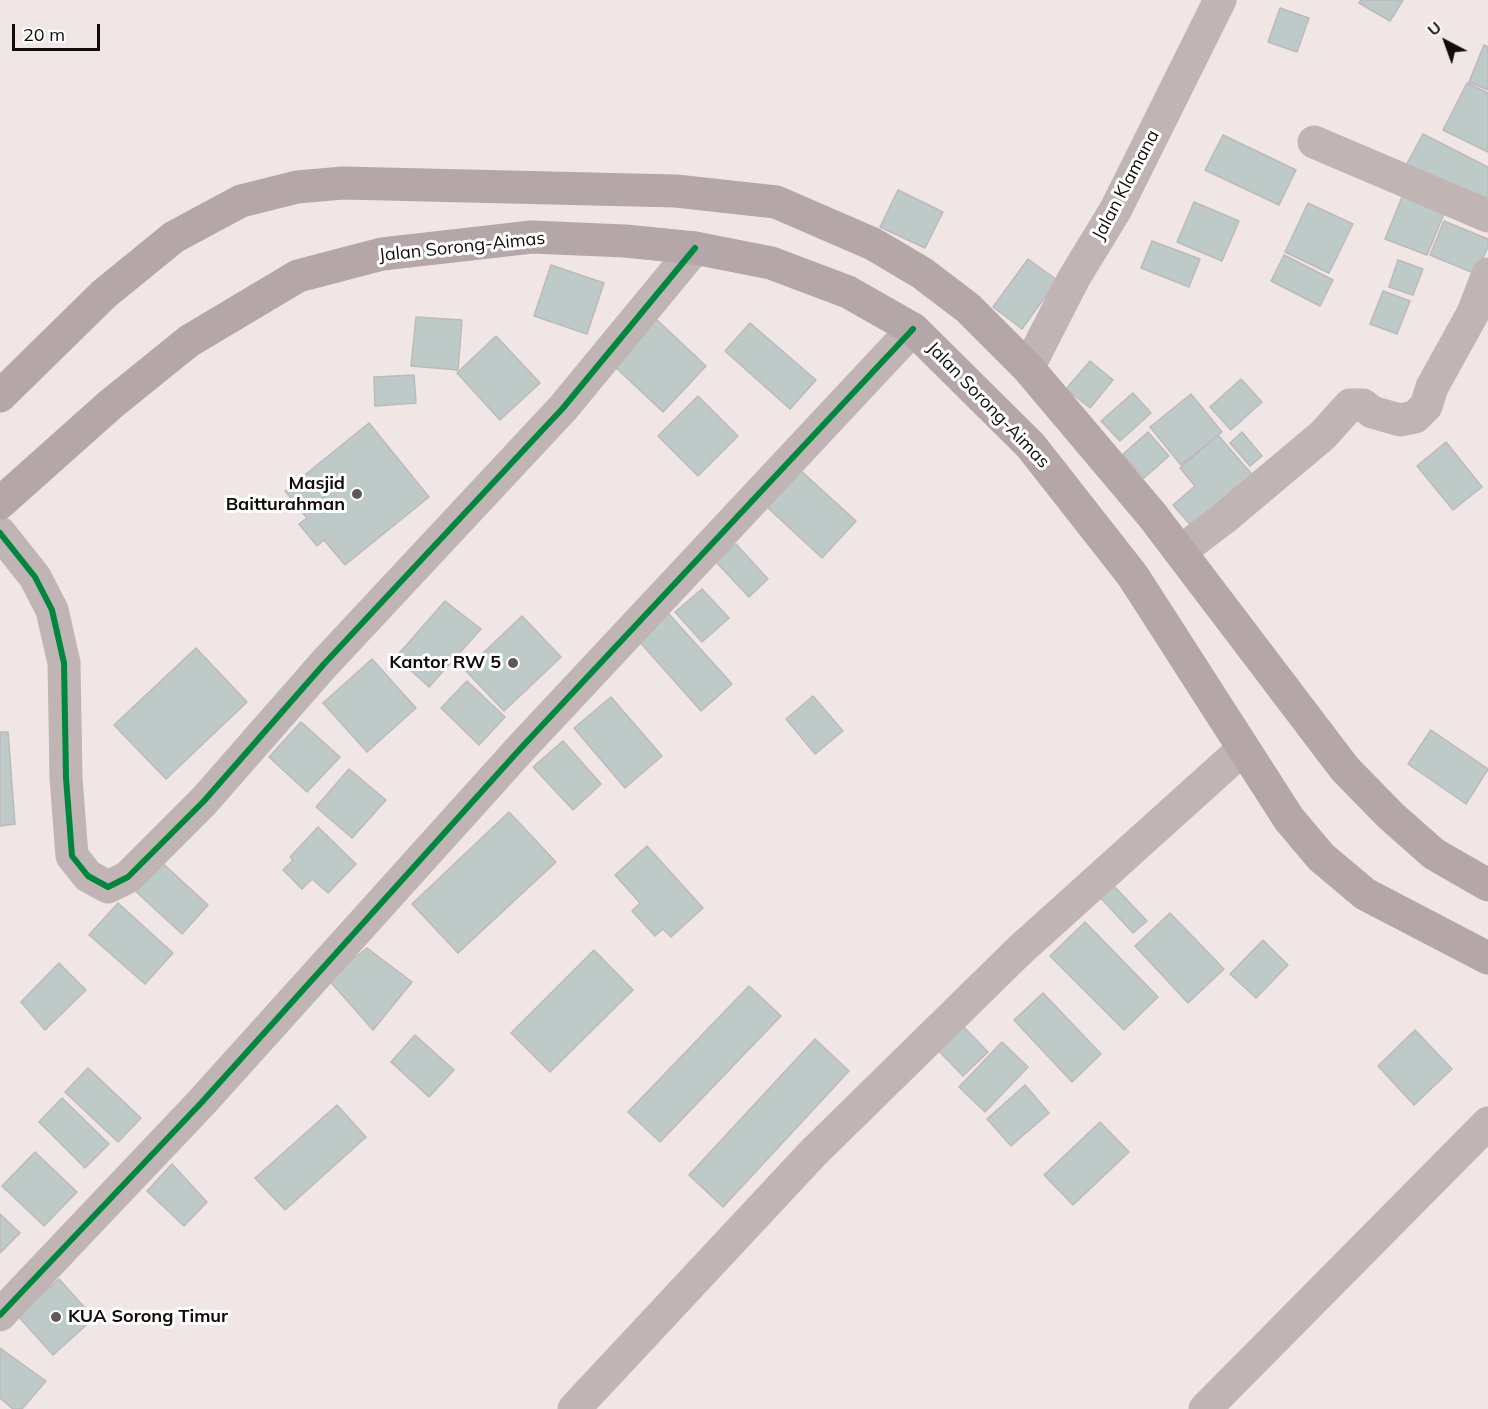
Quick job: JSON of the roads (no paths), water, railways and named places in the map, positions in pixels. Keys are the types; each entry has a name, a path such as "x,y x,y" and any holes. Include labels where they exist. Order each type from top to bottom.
{"highway":[{"path":"0,396 104,294 174,237 241,201 297,187 343,183 676,190 776,202 873,244 922,273 968,308 1028,368 1181,550 1345,769 1391,816 1434,854 1488,885"},
{"name":"Jalan Sorong-Aimas","path":"0,503 111,404 189,341 298,276 382,254 532,237 625,241 695,248 771,263 848,292 913,329 1031,446 1133,576 1288,819 1321,857 1365,894 1488,958"}],"street":[{"name":"Jalan Klamana","path":"1028,368 1074,278 1116,209 1220,0"},
{"path":"1314,142 1488,216"},
{"path":"0,533 35,577 52,610 64,663 66,778 72,856 88,876 108,887 128,877 204,801 324,663 563,408 695,248"},
{"path":"1181,550 1223,519 1323,435 1350,405 1362,405 1372,412 1400,420 1415,417 1426,406 1432,387 1473,313 1488,274"},
{"path":"0,1315 202,1102 520,748 913,329"},
{"path":"574,1409 813,1153 1020,950 1243,749"},
{"path":"1205,1409 1488,1123"}],"place":[{"name":"Masjid Baitturahman","path":"357,494"},
{"name":"Kantor RW 5","path":"513,663"},
{"name":"KUA Sorong Timur","path":"56,1317"}]}
